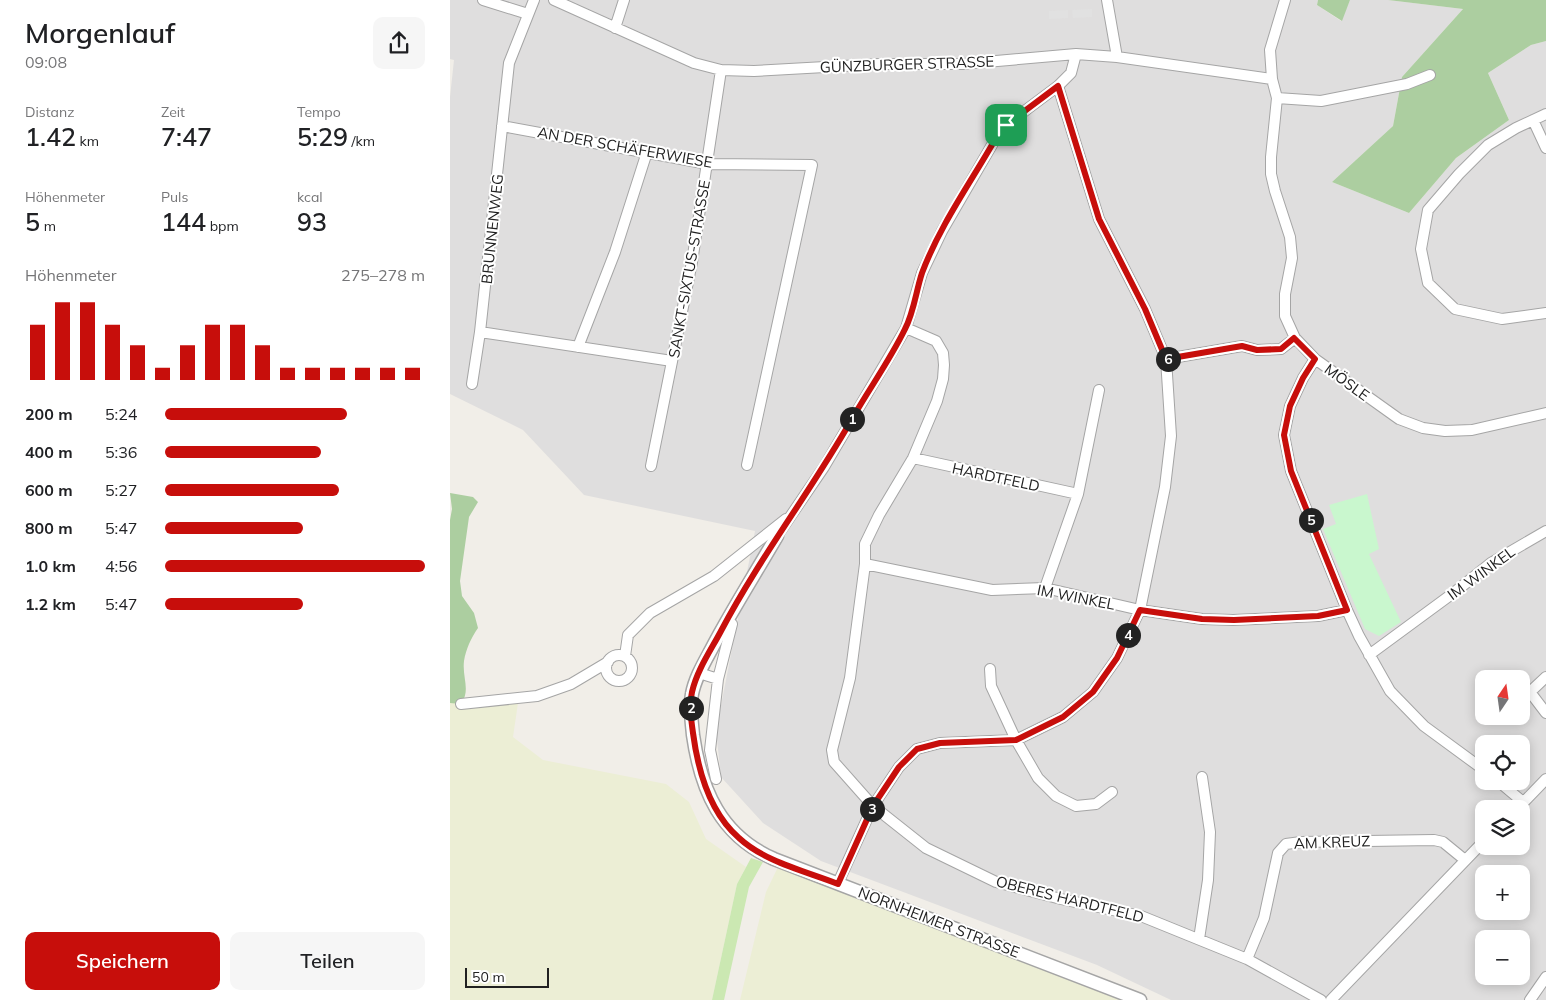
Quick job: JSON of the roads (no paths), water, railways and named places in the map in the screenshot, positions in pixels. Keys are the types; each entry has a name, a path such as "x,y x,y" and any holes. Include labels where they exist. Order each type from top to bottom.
{"street":[{"path":"483,0 528,14"},
{"path":"502,126 509,63 534,0"},
{"name":"GÜNZBURGER STRASSE","path":"554,0 694,63 721,70 754,71 879,64 972,64 1076,54 1117,57 1272,79"},
{"path":"615,28 624,0"},
{"path":"1107,0 1117,57"},
{"name":"MÖSLE","path":"1285,0 1270,50 1272,79 1276,98 1271,174 1290,237 1292,258 1285,294 1285,316 1294,338 1315,359 1399,419 1423,428 1445,431 1472,430 1546,413"},
{"name":"NORNHEIMER STRASSE","path":"1076,54 1071,72 1058,86 1006,125 996,138 942,231 922,273 906,328 824,467 777,536 734,606 699,673 692,693 691,714 695,750 704,785 713,804 739,839 768,856 1140,1000"},
{"name":"SANKT-SIXTUS-STRASSE","path":"651,466 692,262 721,70"},
{"path":"1276,98 1321,101 1406,84 1430,75"},
{"path":"838,884 873,806 899,767 917,749 940,743 1016,740 1063,717 1093,692 1117,658 1140,610 1166,487 1171,436 1166,359 1145,309 1099,219 1058,86"},
{"path":"1546,114 1516,128 1488,145 1446,188 1428,210 1421,249 1428,282 1455,309 1502,319 1546,313"},
{"path":"1533,120 1546,148"},
{"name":"AN DER SCHÄFERWIESE","path":"502,126 708,164 812,165 747,464"},
{"name":"BRUNNENWEG","path":"472,384 480,332 502,126"},
{"path":"578,347 615,252 647,152"},
{"path":"865,564 865,544 879,515 913,458 937,402 943,378 943,353 936,342 906,328"},
{"path":"480,332 672,361"},
{"path":"1166,359 1242,346 1257,350 1281,349 1294,338"},
{"path":"1315,359 1303,378 1290,406 1284,435 1291,471 1347,610 1369,655 1390,691 1424,726 1475,763"},
{"path":"1045,588 1078,494 1099,390"},
{"name":"HARDTFELD","path":"913,458 1078,494"},
{"name":"NORNHEIMER STRASSE","path":"608,662 607,668 610,676 616,680 624,680 630,674 632,666 625,656 628,635 650,613 714,576 794,512"},
{"name":"IM WINKEL","path":"1369,655 1491,563 1546,531"},
{"name":"IM WINKEL","path":"865,564 992,590 1045,588 1140,610 1202,619 1234,620 1318,616 1347,610"},
{"name":"OBERES HARDTFELD","path":"865,564 850,678 832,750 834,762 873,806 926,848 996,882 1061,899 1141,916 1247,959 1321,1000"},
{"path":"716,779 710,750 718,679 732,624"},
{"path":"461,704 537,696 571,684 616,656 625,656"},
{"path":"990,669 991,686 1016,740 1038,778 1056,796 1076,806 1096,804 1112,792"},
{"path":"699,673 718,679"},
{"path":"1546,677 1530,692 1546,714"},
{"path":"1199,939 1208,880 1210,832 1202,777"},
{"path":"1525,800 1546,779"},
{"path":"1506,790 1515,800"},
{"name":"AM KREUZ","path":"1247,959 1264,918 1278,853 1286,844 1300,842 1434,840 1443,842 1465,860"},
{"path":"1331,1000 1475,850"},
{"path":"1530,1000 1546,977"}]}
